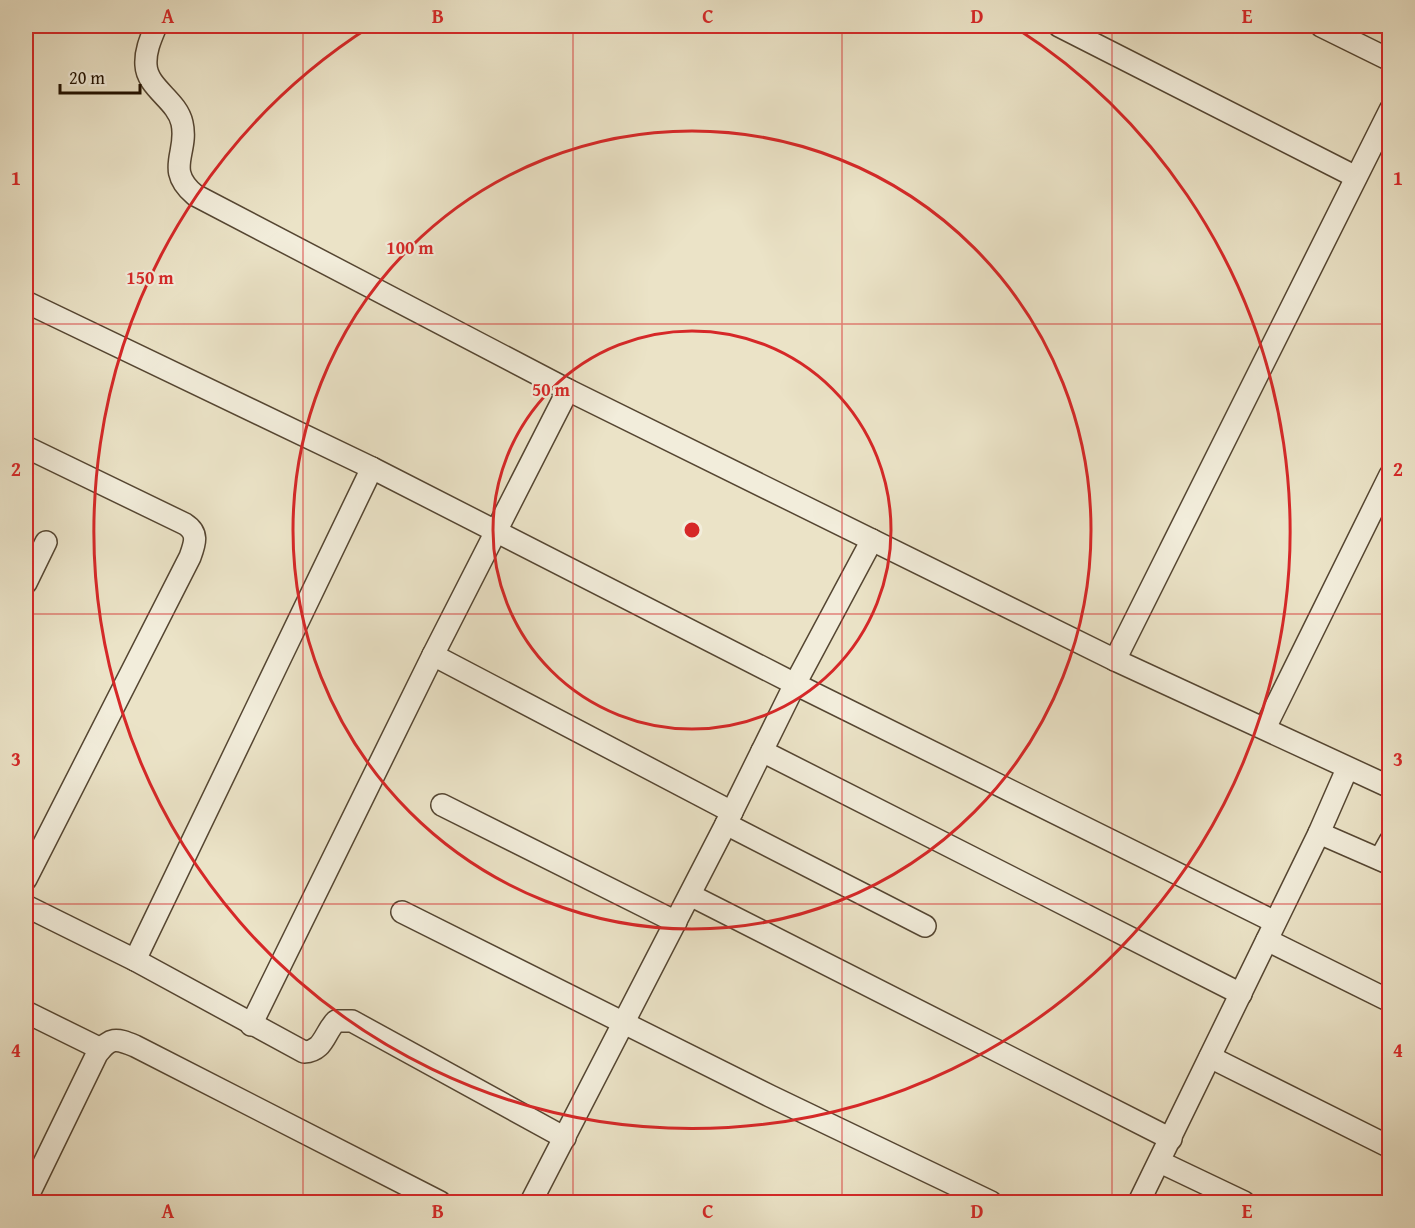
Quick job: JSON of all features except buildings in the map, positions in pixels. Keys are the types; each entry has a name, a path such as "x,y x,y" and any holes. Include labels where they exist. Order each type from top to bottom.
{"street":[{"path":"156,26 148,44 146,66 150,78 177,109 182,122 179,171 185,186 207,202 568,390 1115,660 1389,787"},
{"path":"1059,26 1356,177"},
{"path":"1321,26 1389,60"},
{"path":"1115,660 1389,110"},
{"path":"26,302 496,530 1271,931 1389,1001"},
{"path":"251,1025 433,655 568,390"},
{"path":"26,447 185,524 194,531 195,537 190,557 26,879"},
{"path":"135,960 372,468"},
{"path":"1265,728 1389,475"},
{"path":"531,1203 690,895 795,684 872,540"},
{"path":"26,584 46,542"},
{"path":"433,655 925,926"},
{"path":"762,751 1241,994"},
{"path":"1139,1203 1319,833 1347,769"},
{"path":"442,805 676,922"},
{"path":"1319,833 1386,855"},
{"path":"690,895 1171,1138"},
{"path":"26,906 135,960 304,1052 318,1047 336,1021 352,1021 565,1138"},
{"path":"402,912 770,1096 991,1203"},
{"path":"26,1012 101,1049"},
{"path":"26,1200 31,1173 101,1049 108,1041 124,1041 440,1203"},
{"path":"1210,1057 1389,1147"},
{"path":"1160,1162 1244,1203"}]}
